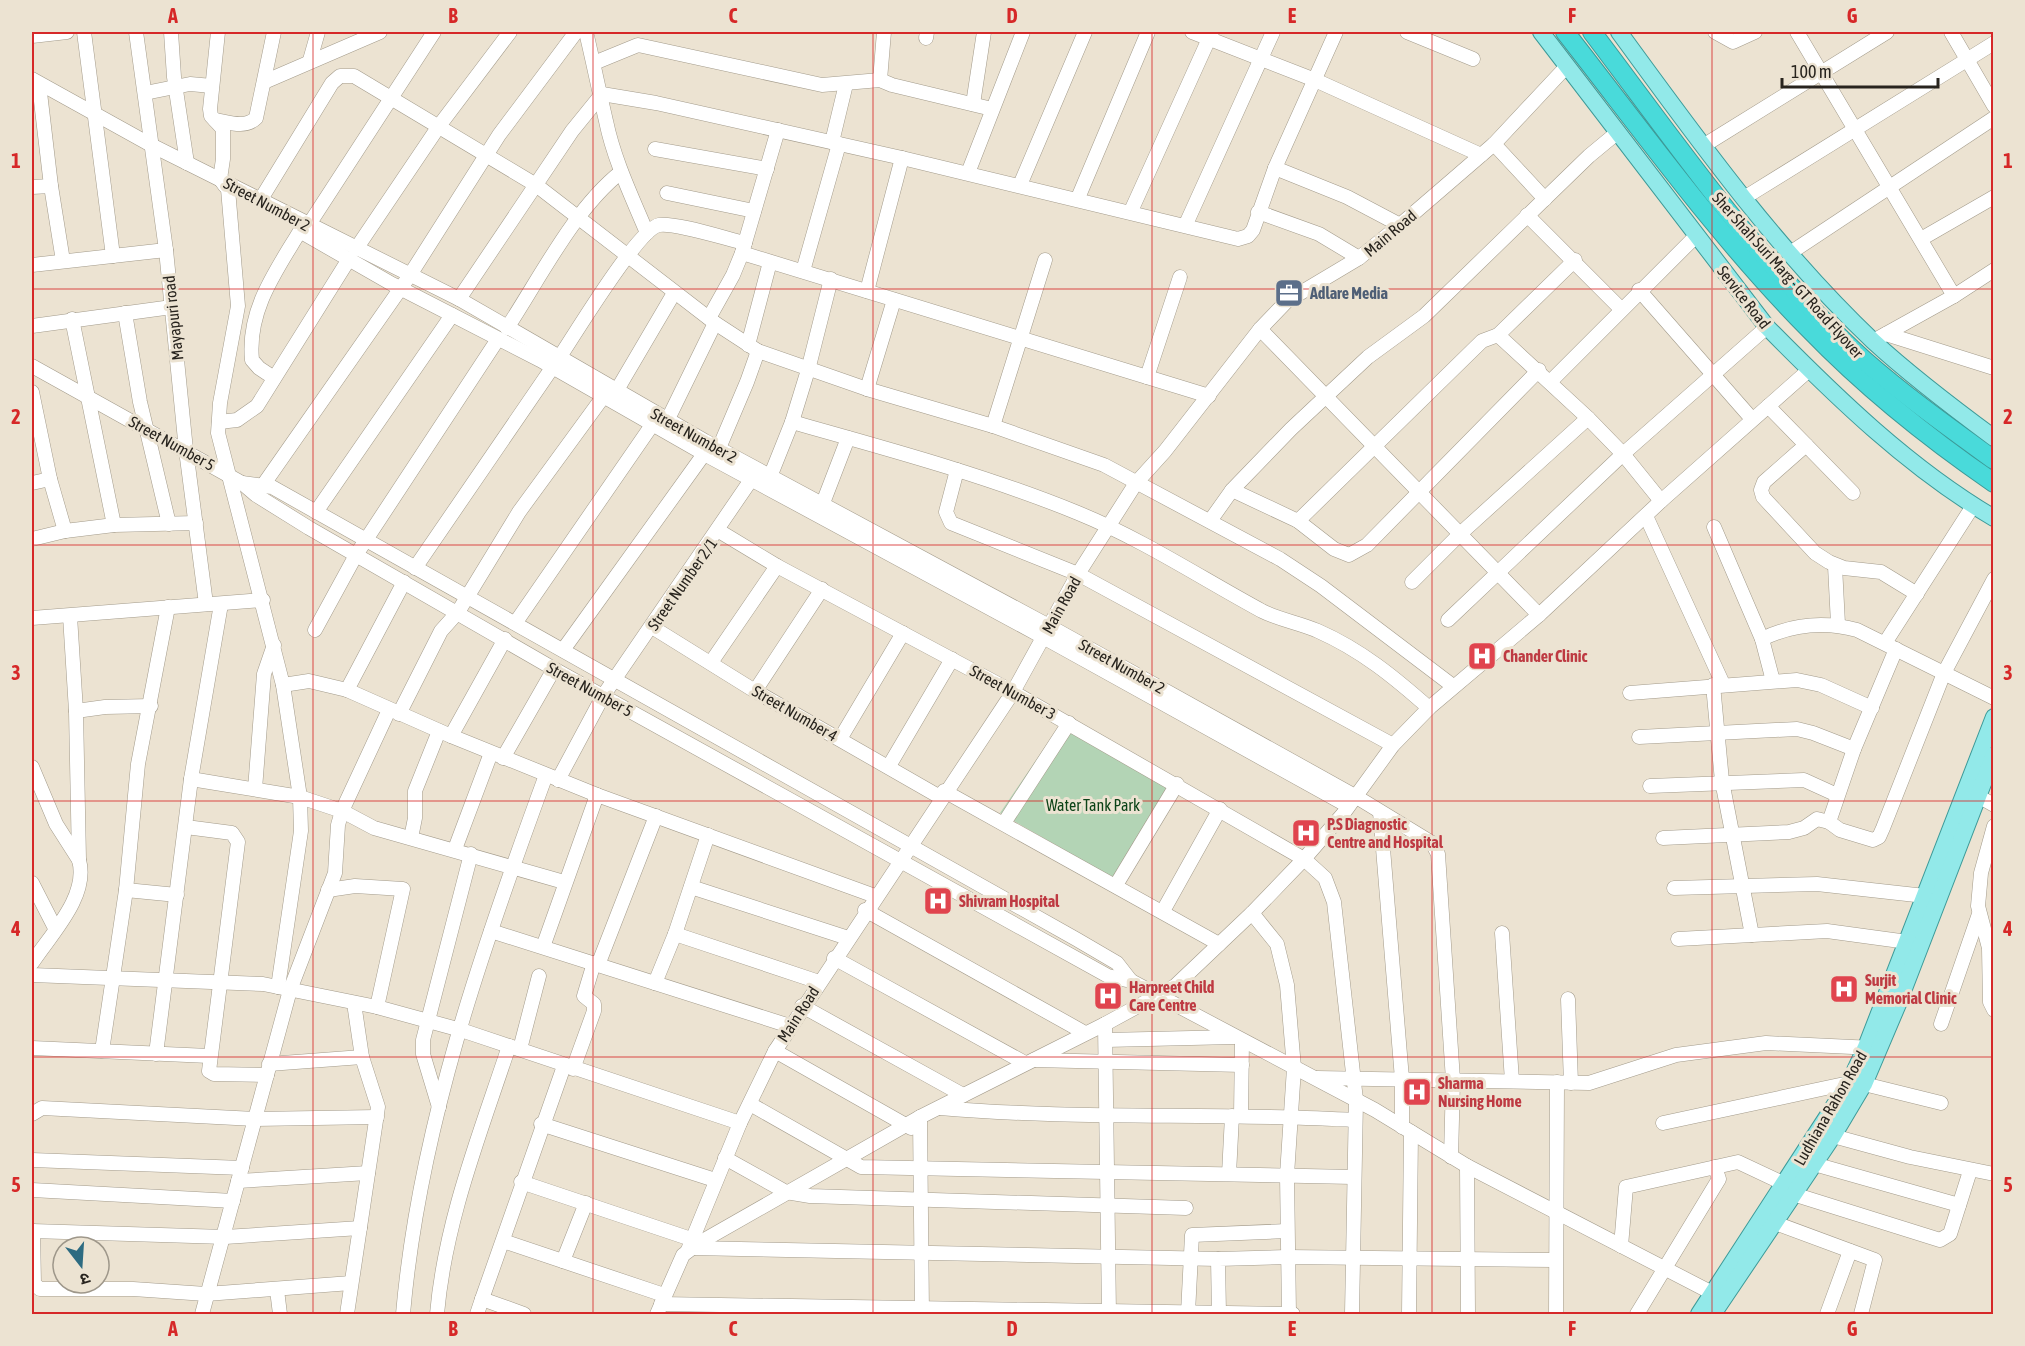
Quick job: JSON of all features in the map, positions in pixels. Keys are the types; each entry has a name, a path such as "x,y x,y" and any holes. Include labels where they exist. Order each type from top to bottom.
{"highway":[{"name":"Sher Shah Suri Marg - GT Road Flyover","path":"1565,32 1594,83 1808,329 1888,404 1994,483"},
{"name":"Sher Shah Suri Marg - GT Road Flyover","path":"1592,32 1714,194 1813,307 1863,359 1994,460"}],"main road":[{"name":"Service Road","path":"1541,32 1567,66 1594,83 1618,132 1767,327 1809,370 1910,459 1994,519"},
{"path":"1618,32 1703,146 1790,253 1994,438"},
{"name":"Ludhiana Rahon Road","path":"1913,943 1925,896 1994,717"},
{"name":"Ludhiana Rahon Road","path":"1699,1314 1718,1297 1775,1223 1789,1189 1814,1164 1833,1136 1873,1048 1913,943 1994,755"},
{"name":"Ludhiana Rahon Road","path":"1713,1314 1718,1297 1856,1083"}],"street":[{"path":"32,36 67,32"},
{"path":"84,32 113,256"},
{"name":"Mayapuri road","path":"136,32 166,250 186,450 206,604"},
{"path":"171,32 187,163"},
{"path":"202,1314 206,1294 225,1237 268,1069 284,988 300,831 300,797 283,685 236,479 222,449 219,422 238,306 224,184 223,129 215,120 210,109 218,32"},
{"path":"215,120 243,124 254,121 258,114 274,32"},
{"path":"310,60 318,32"},
{"path":"264,82 310,60 380,32"},
{"path":"274,378 259,369 252,360 258,310 264,291 434,32"},
{"path":"219,422 237,420 251,412 352,254 439,126 510,32"},
{"path":"260,490 410,275 486,155 576,32"},
{"path":"586,32 602,94 606,121 621,172 647,233"},
{"path":"880,80 884,32"},
{"path":"973,104 984,32"},
{"path":"968,173 1023,32"},
{"path":"1020,185 1085,32"},
{"path":"1078,198 1148,32"},
{"path":"1192,32 1211,35 1262,60 1315,80 1481,155"},
{"path":"1186,225 1273,32"},
{"path":"602,94 836,143 1243,238 1253,230 1275,168 1336,32"},
{"path":"1407,32 1473,60"},
{"path":"1715,32 1733,42 1755,32"},
{"path":"1797,32 1954,296"},
{"path":"1703,146 1887,32"},
{"path":"1951,32 1994,106"},
{"path":"1131,212 1211,35"},
{"path":"1744,198 1856,131 1994,43"},
{"path":"594,63 638,45 822,85 880,80 892,85 992,109"},
{"name":"Main Road","path":"661,1304 690,1246 715,1180 775,1051 865,910 1012,692 1078,574 1136,483 1209,396 1260,329 1287,301 1359,258 1400,225 1494,144 1567,66"},
{"path":"261,199 332,83 340,76 354,76 536,185 626,257 712,321 753,348 808,370 993,426 1104,465 1280,559 1321,586 1453,686"},
{"path":"35,81 63,261"},
{"name":"Street Number 2","path":"35,81 224,184 261,199 304,228 352,254 410,275 459,299 502,334 555,363 617,390 719,448 754,475 771,477 823,503 1046,631 1351,801 1380,812 1432,843 1438,854 1453,1080 1450,1157"},
{"path":"145,93 198,84 212,86"},
{"path":"803,271 836,143 846,84"},
{"path":"459,299 572,131 602,94"},
{"path":"1790,253 1994,118"},
{"path":"668,419 733,275 778,130"},
{"path":"1210,521 1232,490 1326,396 1368,357 1424,316 1527,215 1618,132"},
{"path":"1494,144 1545,199"},
{"path":"655,149 767,169"},
{"path":"867,291 902,158"},
{"path":"1275,168 1347,197 1400,225"},
{"path":"315,630 356,555 578,220 601,189 621,172"},
{"path":"224,184 304,228"},
{"path":"32,187 51,186"},
{"path":"667,193 754,211"},
{"path":"1921,239 1994,196"},
{"path":"1258,213 1309,230 1359,258"},
{"path":"1527,215 1575,260 1621,309"},
{"path":"415,568 626,257 647,233 659,225 667,225 743,248 770,261 1209,396"},
{"path":"1551,381 1639,290 1696,236"},
{"path":"32,265 166,250"},
{"path":"352,254 400,288 452,315 502,334"},
{"path":"993,426 1018,339 1046,260"},
{"path":"1298,521 1373,445 1482,341 1498,335 1575,260"},
{"path":"719,448 753,348 770,261"},
{"path":"1880,337 1954,296 1994,270"},
{"path":"1147,377 1180,277"},
{"path":"771,477 792,422 808,370 831,279"},
{"path":"1639,290 1711,375 1752,419"},
{"path":"617,390 674,293"},
{"path":"867,389 894,300"},
{"path":"32,326 72,319 172,308"},
{"path":"125,313 146,429 169,524"},
{"path":"316,512 452,315"},
{"path":"72,319 114,525"},
{"path":"1448,620 1623,454 1767,327"},
{"path":"1260,329 1539,615"},
{"path":"1498,335 1551,381 1588,418 1623,454 1661,501"},
{"path":"1880,337 1994,369"},
{"path":"555,363 603,397 704,454 754,475 1046,631"},
{"name":"Street Number 5","path":"32,366 236,479"},
{"path":"1232,490 1298,521 1334,549 1349,555 1367,545 1539,370"},
{"path":"690,1246 846,1159 912,1128 920,1117 938,1107 1105,1024 1175,986 1252,913 1304,859 1393,745 1429,708 1539,615 1661,501 1809,370"},
{"path":"32,392 50,479 65,531"},
{"path":"284,988 335,873 338,825 342,811 394,712 441,632 458,612 519,512 603,397"},
{"path":"1767,406 1853,493"},
{"path":"1412,582 1460,534 1588,418"},
{"path":"792,422 957,470 1107,526 1265,612 1316,630 1353,648 1382,668 1429,708"},
{"path":"516,622 652,425"},
{"path":"823,503 848,438"},
{"path":"1806,445 1764,482 1761,490 1763,497 1815,553 1835,566 1881,572 1917,594"},
{"path":"563,650 704,454"},
{"path":"957,470 946,512 951,523 1078,574 1393,745"},
{"name":"Street Number 2/1","path":"403,1314 413,1224 440,1107 461,1030 513,866 552,777 603,696 719,531 754,475"},
{"path":"32,483 50,479"},
{"path":"236,479 316,512 516,622 1117,963 1131,981"},
{"name":"Street Number 5","path":"260,490 356,555 554,669 1108,976 1131,981 1157,997 1356,1100 1450,1157 1718,1297"},
{"path":"1828,822 1854,749 1872,708 1891,646 1917,594 1973,506"},
{"path":"1646,516 1718,684 1716,733 1722,782 1752,935"},
{"path":"32,539 65,531 114,525 196,523"},
{"path":"1714,527 1762,639 1773,681"},
{"name":"Street Number 3","path":"719,531 777,566 1069,723 1220,809 1304,859 1325,878 1331,888 1356,1100 1352,1314"},
{"path":"712,661 777,566"},
{"path":"1835,566 1838,624"},
{"path":"1663,838 1789,832 1804,828 1817,819 1863,838 1874,840 1879,837 1944,673 1994,579"},
{"path":"347,690 404,582"},
{"path":"755,691 822,589"},
{"path":"32,618 263,600"},
{"path":"156,1054 191,779 221,604"},
{"path":"102,1051 126,890 138,764 151,706 168,607"},
{"path":"70,616 76,711 79,860"},
{"path":"1762,639 1796,627 1838,624 1891,646 1994,698"},
{"name":"Street Number 4","path":"652,627 712,661 755,691 840,739 942,794 1004,823 1219,944"},
{"path":"840,739 903,633"},
{"path":"411,838 415,818 415,791 445,734 505,639"},
{"path":"255,789 264,674 274,645"},
{"path":"889,766 952,659"},
{"path":"455,849 497,755 554,669"},
{"path":"283,685 309,681 347,690 445,734 597,795 875,896"},
{"path":"1630,693 1718,684 1807,681 1872,708"},
{"path":"76,711 105,707 151,706"},
{"path":"1004,823 1069,723"},
{"path":"1639,737 1797,729 1854,749"},
{"path":"32,767 56,824 79,860 83,873 81,884 32,963"},
{"path":"191,779 300,797 342,811 374,828 455,849 564,882"},
{"path":"1650,786 1804,780 1837,795"},
{"path":"1116,885 1176,784"},
{"path":"543,947 564,882 597,795"},
{"path":"1977,795 1994,805"},
{"path":"1163,911 1220,809"},
{"path":"1380,812 1407,1130 1409,1314"},
{"path":"477,1314 541,1124 594,1011 594,1004 584,996 656,816"},
{"path":"1941,1024 1979,914 1994,826"},
{"path":"186,827 232,833 238,842 208,1069 212,1074 362,1057"},
{"path":"655,983 675,934 708,835"},
{"path":"440,1107 422,1048 471,854"},
{"path":"32,883 55,928"},
{"path":"1674,888 1817,884 1925,896"},
{"path":"328,890 355,886 403,888 377,1007"},
{"path":"691,887 848,938"},
{"path":"126,890 177,895"},
{"path":"865,910 1085,1033"},
{"path":"503,1241 563,1261 661,1304 922,1310 1291,1314 1287,1257 1287,1175 1294,1068 1282,959 1274,939 1252,913"},
{"path":"1979,914 1989,948 1990,1002 1994,1010"},
{"path":"491,931 790,1026"},
{"path":"1678,939 1827,931 1913,943"},
{"path":"1502,933 1512,1081"},
{"path":"675,934 819,982"},
{"path":"834,958 1028,1061 1242,1065"},
{"path":"32,975 112,980 220,982 284,988 377,1007 429,1019 515,1047 568,1068 740,1123"},
{"path":"437,1314 443,1256 451,1224 539,976"},
{"path":"1556,1314 1555,1212 1568,999"},
{"path":"347,1314 377,1117 377,1098 362,1057 354,1003"},
{"path":"802,1006 963,1095"},
{"path":"1105,1024 1109,1312"},
{"path":"1106,1040 1238,1039 1242,1065 1229,1174"},
{"path":"1315,1078 1589,1083 1676,1055 1766,1043 1873,1048"},
{"path":"32,1048 209,1056"},
{"path":"775,1051 912,1128 920,1169 922,1310"},
{"path":"1663,1123 1856,1083 1941,1103"},
{"path":"750,1104 861,1167 1108,1174 1353,1177"},
{"path":"938,1107 1009,1113 1290,1116 1355,1120"},
{"path":"32,1114 42,1108 255,1119 377,1117"},
{"path":"541,1124 715,1180"},
{"path":"1833,1136 1970,1171 1994,1174"},
{"path":"725,1158 786,1192 810,1196 1186,1208"},
{"path":"32,1160 240,1174 368,1173"},
{"path":"1621,1246 1626,1187 1738,1162 1789,1189 1940,1240 1950,1234 1970,1171"},
{"path":"1814,1164 1959,1205"},
{"path":"1467,1166 1468,1314"},
{"path":"1637,1314 1666,1270 1719,1179 1715,1167"},
{"path":"521,1182 586,1203 690,1246 1108,1258 1353,1257 1555,1260"},
{"path":"32,1190 233,1201"},
{"path":"563,1261 586,1203"},
{"path":"1775,1223 1875,1260 1861,1314"},
{"path":"351,1282 277,1290 206,1294 133,1289 37,1288 34,1284 32,1231 225,1237 360,1228"},
{"path":"1188,1313 1190,1237 1196,1233 1287,1231"},
{"path":"1827,1314 1850,1251"},
{"path":"1218,1259 1219,1314"},
{"path":"277,1290 280,1314"},
{"path":"482,1299 525,1314"}],"green space":[{"name":"Water Tank Park","path":"1060,725 1169,788 1113,878 1000,813"}],"place":[{"name":"Adlare Media","path":"1289,293"},
{"name":"Chander Clinic","path":"1482,656"},
{"name":"P.S Diagnostic Centre and Hospital","path":"1306,833"},
{"name":"Shivram Hospital","path":"938,901"},
{"name":"Surjit Memorial Clinic","path":"1844,989"},
{"name":"Harpreet Child Care Centre","path":"1108,996"},
{"name":"Sharma Nursing Home","path":"1417,1092"}]}
